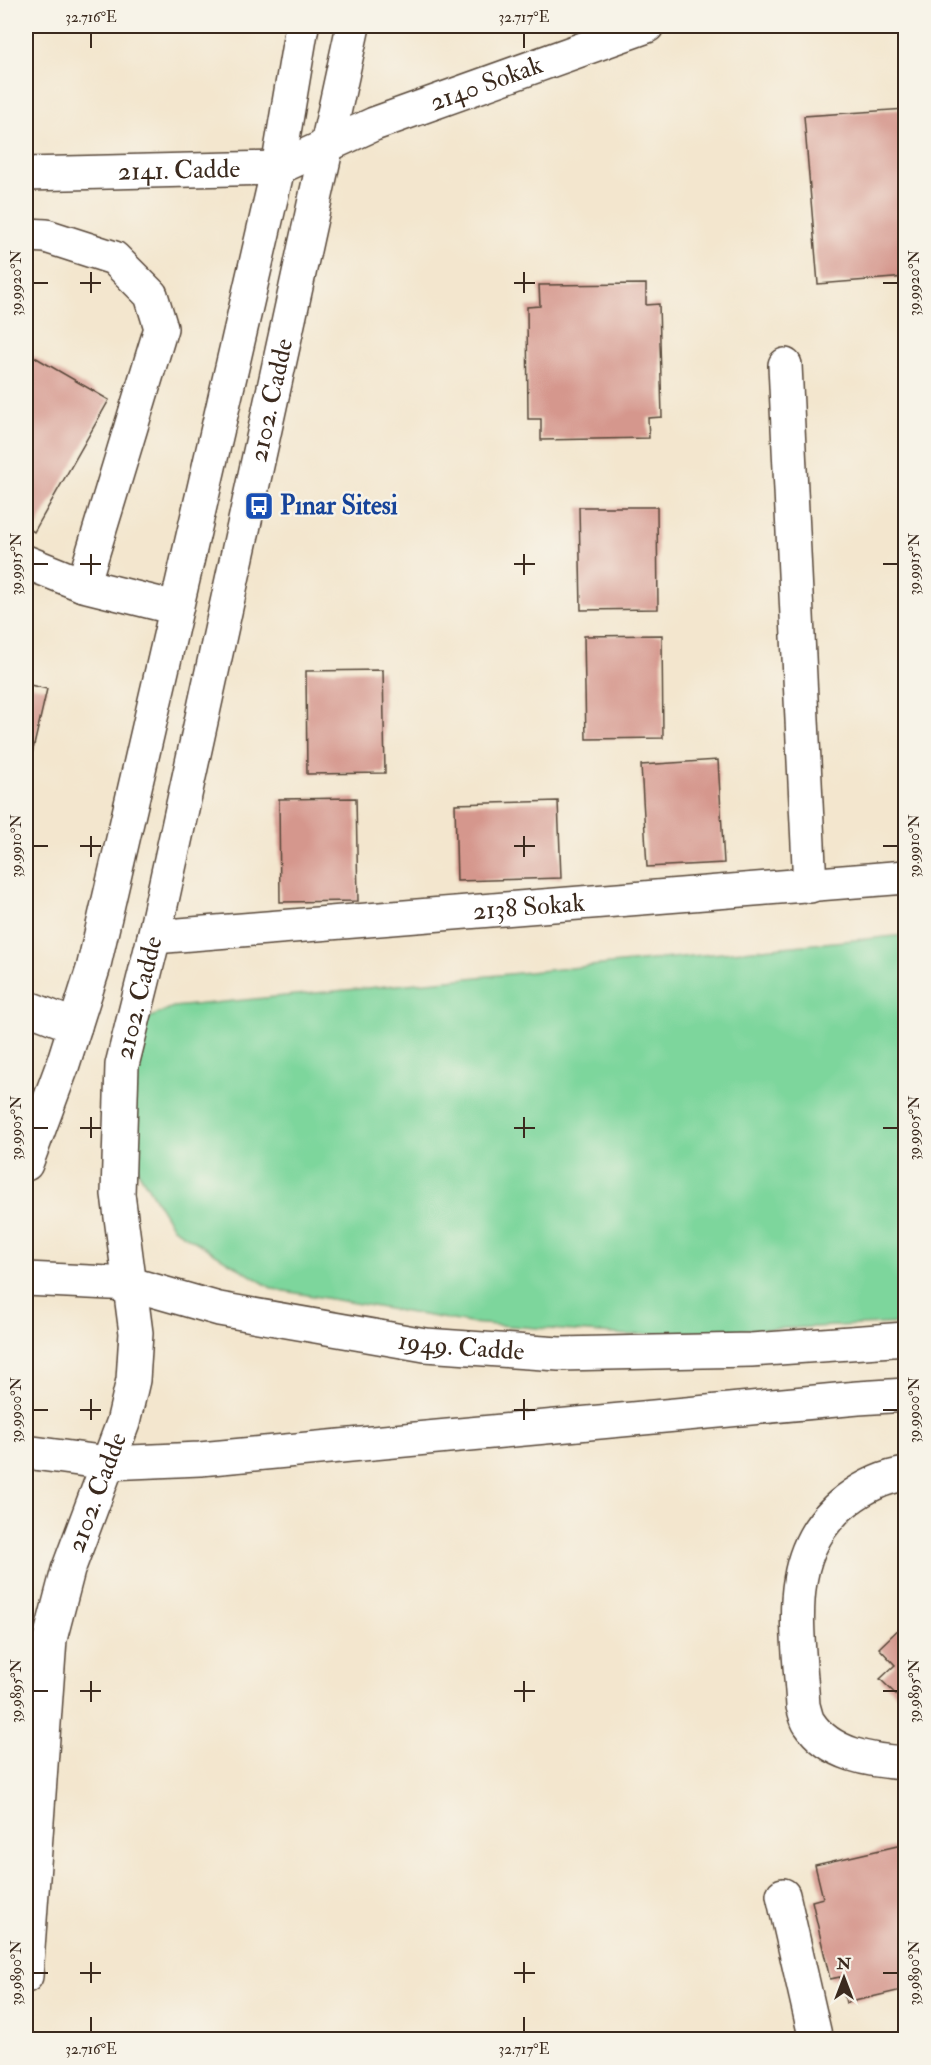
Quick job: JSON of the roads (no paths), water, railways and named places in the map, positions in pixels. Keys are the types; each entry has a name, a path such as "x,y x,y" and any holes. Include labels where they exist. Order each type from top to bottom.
{"street":[{"name":"2102. Cadde","path":"26,1164 46,1112 93,969 278,168 302,26"},
{"name":"2102. Cadde","path":"26,1976 50,1639 68,1570 123,1423 133,1380 136,1334 118,1194 122,1065 154,937 353,26"},
{"name":"2140 Sokak","path":"327,146 374,124 647,26"},
{"name":"2141. Cadde","path":"26,174 278,168 327,146"},
{"path":"26,235 46,236 114,258 151,295 161,328 83,585"},
{"path":"785,365 810,886"},
{"path":"26,562 83,585 176,608"},
{"name":"2138 Sokak","path":"154,937 906,877"},
{"path":"26,1007 75,1026"},
{"name":"1949. Cadde","path":"26,1280 131,1284 219,1309 425,1345 559,1354 751,1350 906,1339"},
{"path":"26,1452 108,1463 200,1459 906,1395"},
{"path":"906,1474 877,1482 857,1492 824,1522 805,1558 799,1578 797,1598 803,1706 809,1723 835,1746 855,1756 877,1762 906,1763"},
{"path":"783,1895 816,2040"}],"place":[{"name":"Pınar Sitesi","path":"259,506"}]}
